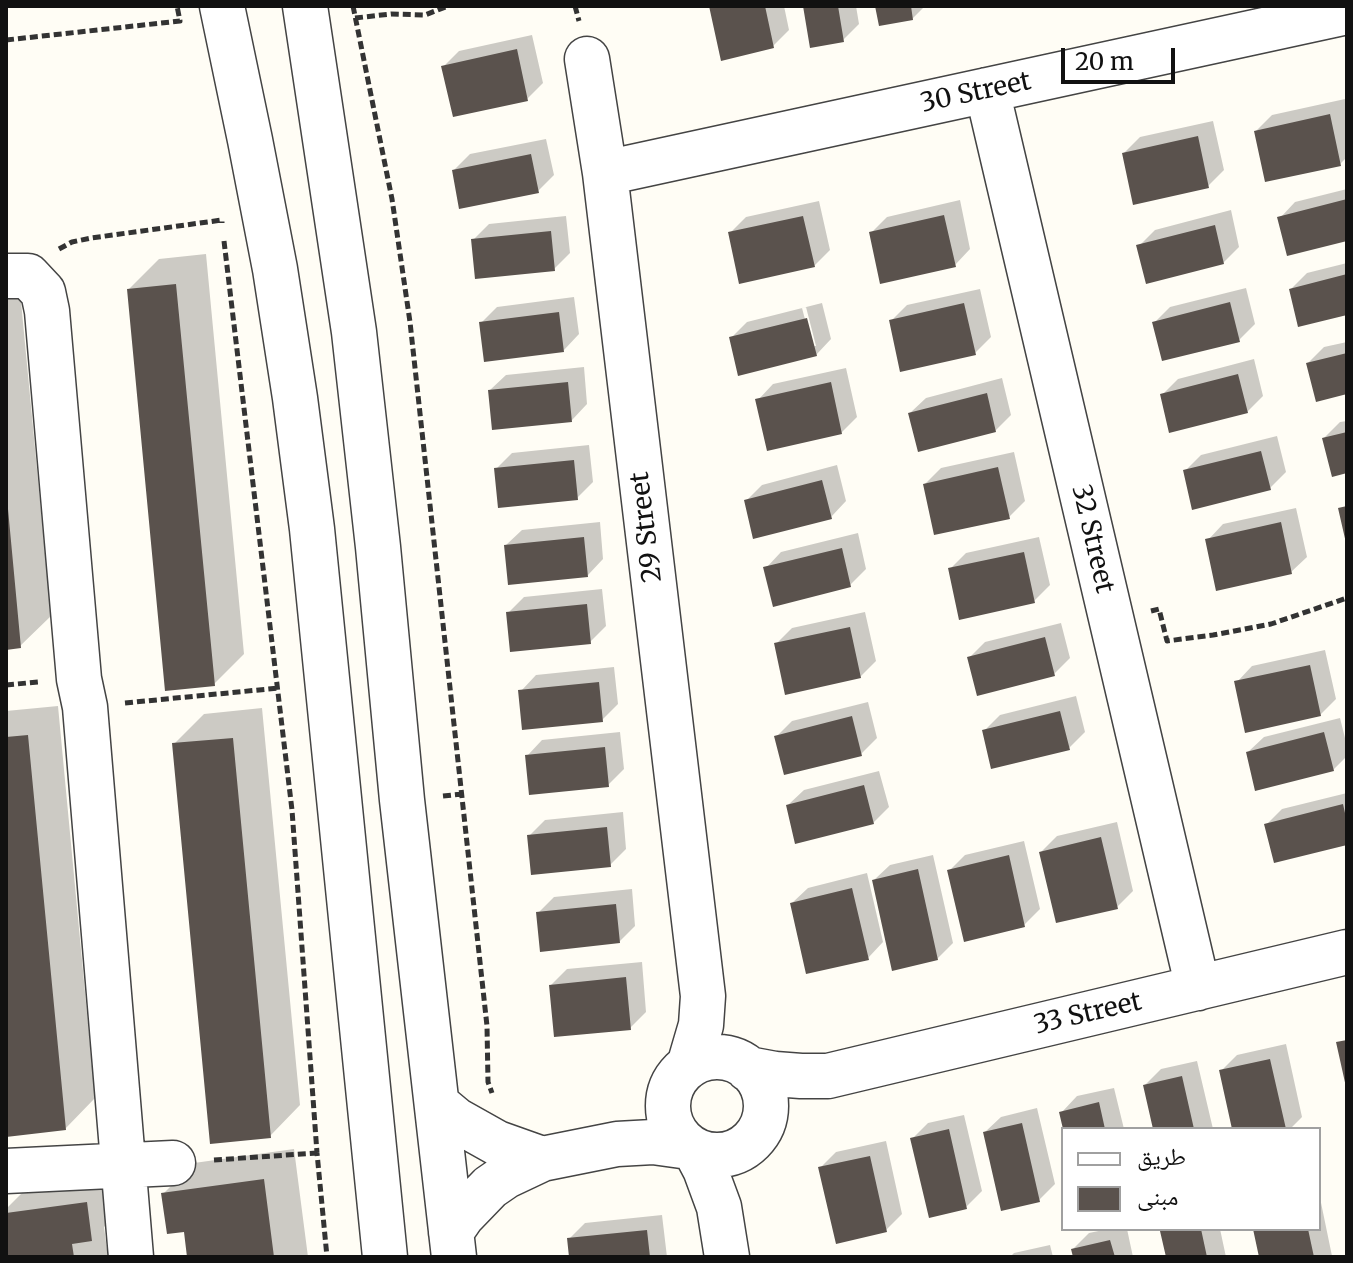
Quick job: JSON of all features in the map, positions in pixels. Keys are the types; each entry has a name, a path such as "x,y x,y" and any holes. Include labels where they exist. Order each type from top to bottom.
{"street":[{"path":"302,8 354,332 452,1244"},
{"name":"30 Street","path":"605,173 1347,12"},
{"path":"232,13 250,140 275,269 295,398 313,543 385,1257"},
{"name":"29 Street","path":"587,59 605,173 703,996 701,1025 679,1081"},
{"name":"32 Street","path":"987,90 1198,988"},
{"path":"17,276 43,292 47,311 79,679 85,707 131,1257"},
{"name":"33 Street","path":"750,1136 792,1096 828,1076 1347,952"},
{"name":"29 Street","path":"703,996 717,1031 743,1065"},
{"path":"617,1144 646,1123 700,1060 726,1058 743,1065 758,1080 766,1107 728,1189 725,1242"},
{"name":"33 Street","path":"743,1065 775,1074 828,1076"},
{"path":"679,1081 668,1110 671,1124 678,1137 692,1148 713,1188 725,1242"},
{"path":"438,1105 456,1120 497,1143 542,1159"},
{"path":"452,1244 462,1216 490,1187 542,1159 617,1144 653,1142 692,1148 709,1155 724,1155 750,1136"},
{"path":"6,1171 173,1163"}],"path":[{"path":"6,40 180,21 177,6"},
{"path":"353,6 392,199 412,337 487,1026 488,1082 493,1095"},
{"path":"355,18 391,14 425,15 448,6"},
{"path":"17,276 72,242 222,220 292,810 327,1257"},
{"path":"1111,622 1159,609 1167,641 1271,624 1347,598"},
{"path":"85,707 279,688"},
{"path":"173,1163 317,1153"}],"building":[{"path":"709,6 765,6 774,48 721,61"},
{"path":"803,6 838,6 844,42 810,48"},
{"path":"875,6 911,6 913,20 879,26"},
{"path":"517,49 528,101 453,117 441,66"},
{"path":"1330,114 1341,166 1265,182 1254,131"},
{"path":"1198,136 1209,188 1133,205 1122,153"},
{"path":"531,154 539,193 459,209 452,170"},
{"path":"1347,199 1347,241 1287,256 1277,217"},
{"path":"944,215 956,267 880,284 869,232"},
{"path":"803,216 815,267 739,284 728,232"},
{"path":"1215,225 1224,264 1146,284 1136,245"},
{"path":"551,231 555,271 475,279 471,239"},
{"path":"1347,274 1347,315 1298,327 1289,289"},
{"path":"176,284 215,686 165,691 127,289"},
{"path":"1230,302 1240,342 1162,361 1152,322"},
{"path":"964,303 976,355 900,372 889,320"},
{"path":"559,312 564,352 484,362 479,322"},
{"path":"807,318 817,356 738,376 729,337"},
{"path":"1347,353 1347,394 1316,402 1306,363"},
{"path":"1238,374 1248,413 1169,433 1160,394"},
{"path":"568,382 572,422 492,430 488,390"},
{"path":"831,382 842,434 767,451 755,399"},
{"path":"987,393 996,432 918,452 908,413"},
{"path":"1347,432 1347,473 1332,477 1322,438"},
{"path":"1261,451 1271,490 1192,510 1183,470"},
{"path":"574,460 578,500 498,508 494,468"},
{"path":"998,467 1010,519 934,535 923,484"},
{"path":"822,480 832,519 753,539 744,500"},
{"path":"1347,506 1347,542 1346,543 1338,508"},
{"path":"6,509 21,648 6,650"},
{"path":"1281,522 1292,574 1216,591 1205,539"},
{"path":"584,537 588,577 508,585 504,545"},
{"path":"842,548 851,587 773,607 763,567"},
{"path":"1024,552 1035,603 959,620 948,568"},
{"path":"587,604 591,644 510,652 506,612"},
{"path":"850,627 861,678 785,695 774,643"},
{"path":"1045,637 1055,676 977,696 967,657"},
{"path":"1310,665 1321,716 1245,733 1234,681"},
{"path":"599,682 603,722 522,730 518,690"},
{"path":"1060,711 1070,750 991,769 982,730"},
{"path":"852,716 862,756 784,775 774,736"},
{"path":"1324,732 1334,771 1255,791 1246,752"},
{"path":"28,735 66,1130 6,1137 6,737"},
{"path":"233,738 271,1138 210,1144 172,743"},
{"path":"605,747 609,787 529,795 525,755"},
{"path":"864,785 874,824 795,844 786,805"},
{"path":"1343,804 1347,845 1274,863 1264,824"},
{"path":"607,827 611,867 531,875 527,835"},
{"path":"1101,837 1118,909 1056,923 1039,852"},
{"path":"1009,855 1025,927 964,942 947,870"},
{"path":"918,869 938,960 892,971 872,880"},
{"path":"852,888 869,960 806,974 790,903"},
{"path":"616,904 620,943 540,952 536,912"},
{"path":"626,977 631,1030 554,1037 549,985"},
{"path":"1347,1040 1347,1087 1346,1087 1336,1042"},
{"path":"1270,1059 1286,1127 1232,1127 1219,1070"},
{"path":"1182,1076 1194,1127 1153,1127 1143,1085"},
{"path":"1099,1102 1105,1127 1063,1127 1059,1112"},
{"path":"1022,1123 1040,1202 1001,1211 983,1132"},
{"path":"949,1129 967,1209 929,1218 910,1138"},
{"path":"870,1156 887,1232 836,1244 818,1167"},
{"path":"264,1179 274,1257 187,1257 184,1232 167,1234 161,1193"},
{"path":"87,1202 92,1241 72,1244 74,1257 6,1257 6,1213"},
{"path":"647,1230 650,1257 569,1257 567,1238"},
{"path":"1160,1231 1201,1231 1207,1257 1166,1257"},
{"path":"1253,1231 1308,1231 1314,1257 1259,1257"},
{"path":"1110,1240 1115,1257 1073,1257 1071,1249"}]}
